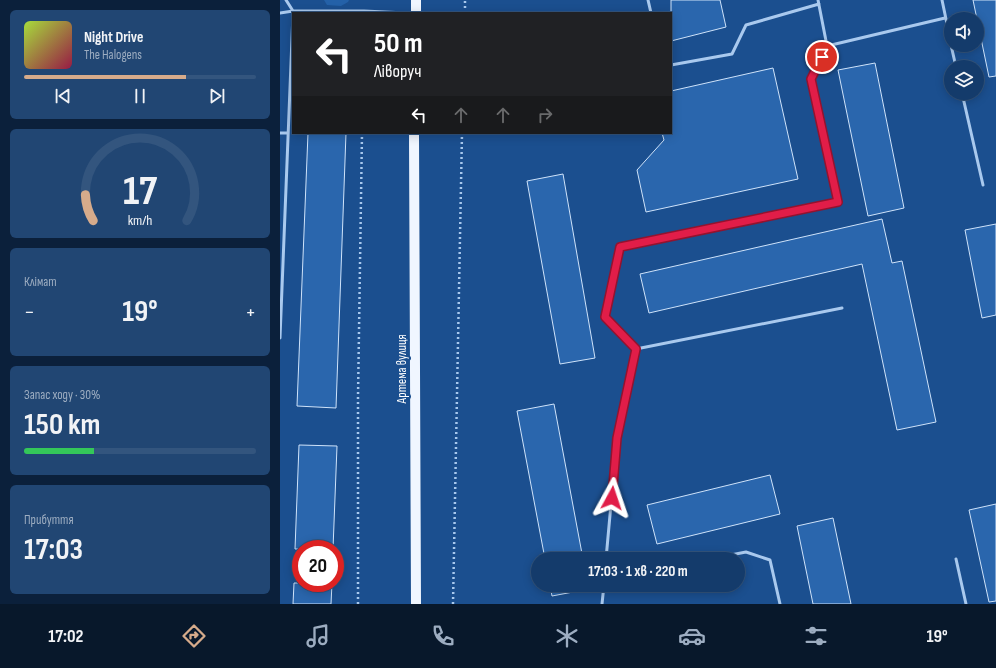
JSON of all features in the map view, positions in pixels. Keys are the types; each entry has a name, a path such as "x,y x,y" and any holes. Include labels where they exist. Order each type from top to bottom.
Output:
{"main road":[{"path":"416,0 416,12"},
{"name":"Артема вулиця","path":"414,134 416,604"}],"lane":[{"path":"286,0 293,12 385,12"},
{"path":"648,0 650,12"},
{"path":"636,349 605,317 620,247 838,202 811,79 827,46 818,0"},
{"path":"942,0 944,12"},
{"path":"672,65 732,54 746,25 819,4"},
{"path":"280,13 292,12"},
{"path":"827,46 944,18"},
{"path":"280,338 292,36"},
{"path":"964,100 983,185"},
{"path":"280,133 288,133"},
{"path":"636,349 842,308"},
{"path":"607,552 617,438 636,349"},
{"path":"745,552 770,560 780,604"},
{"path":"956,560 966,604"},
{"path":"602,604 603,592"}],"path":[{"path":"465,0 465,12"},
{"path":"358,604 358,396 362,134"},
{"path":"454,604 462,134"}],"shaded area":[{"path":"324,0 349,0 341,6 327,5"}],"building":[{"path":"671,0 720,0 726,27 672,41"},
{"path":"973,0 996,0 996,76 989,77 984,52 984,12 975,12"},
{"path":"875,63 904,208 868,216 838,70"},
{"path":"773,68 798,179 646,212 637,170 664,140 662,134 672,134 672,91"},
{"path":"308,134 346,134 336,408 297,406"},
{"path":"563,174 595,358 560,364 527,181"},
{"path":"882,219 892,263 902,261 936,422 897,430 862,264 649,313 640,274"},
{"path":"996,224 996,315 982,318 965,230"},
{"path":"554,404 582,552 544,552 517,411"},
{"path":"299,445 337,446 333,540 295,540"},
{"path":"770,475 780,514 657,544 647,505"},
{"path":"996,504 996,601 989,602 969,510"},
{"path":"833,518 851,604 813,604 797,526"},
{"path":"294,592 332,592 331,604 293,604"},
{"path":"551,592 573,592 552,596"}],"route":[{"path":"612,498 617,438 636,349 605,317 620,247 838,202 811,79 822,57"}]}
